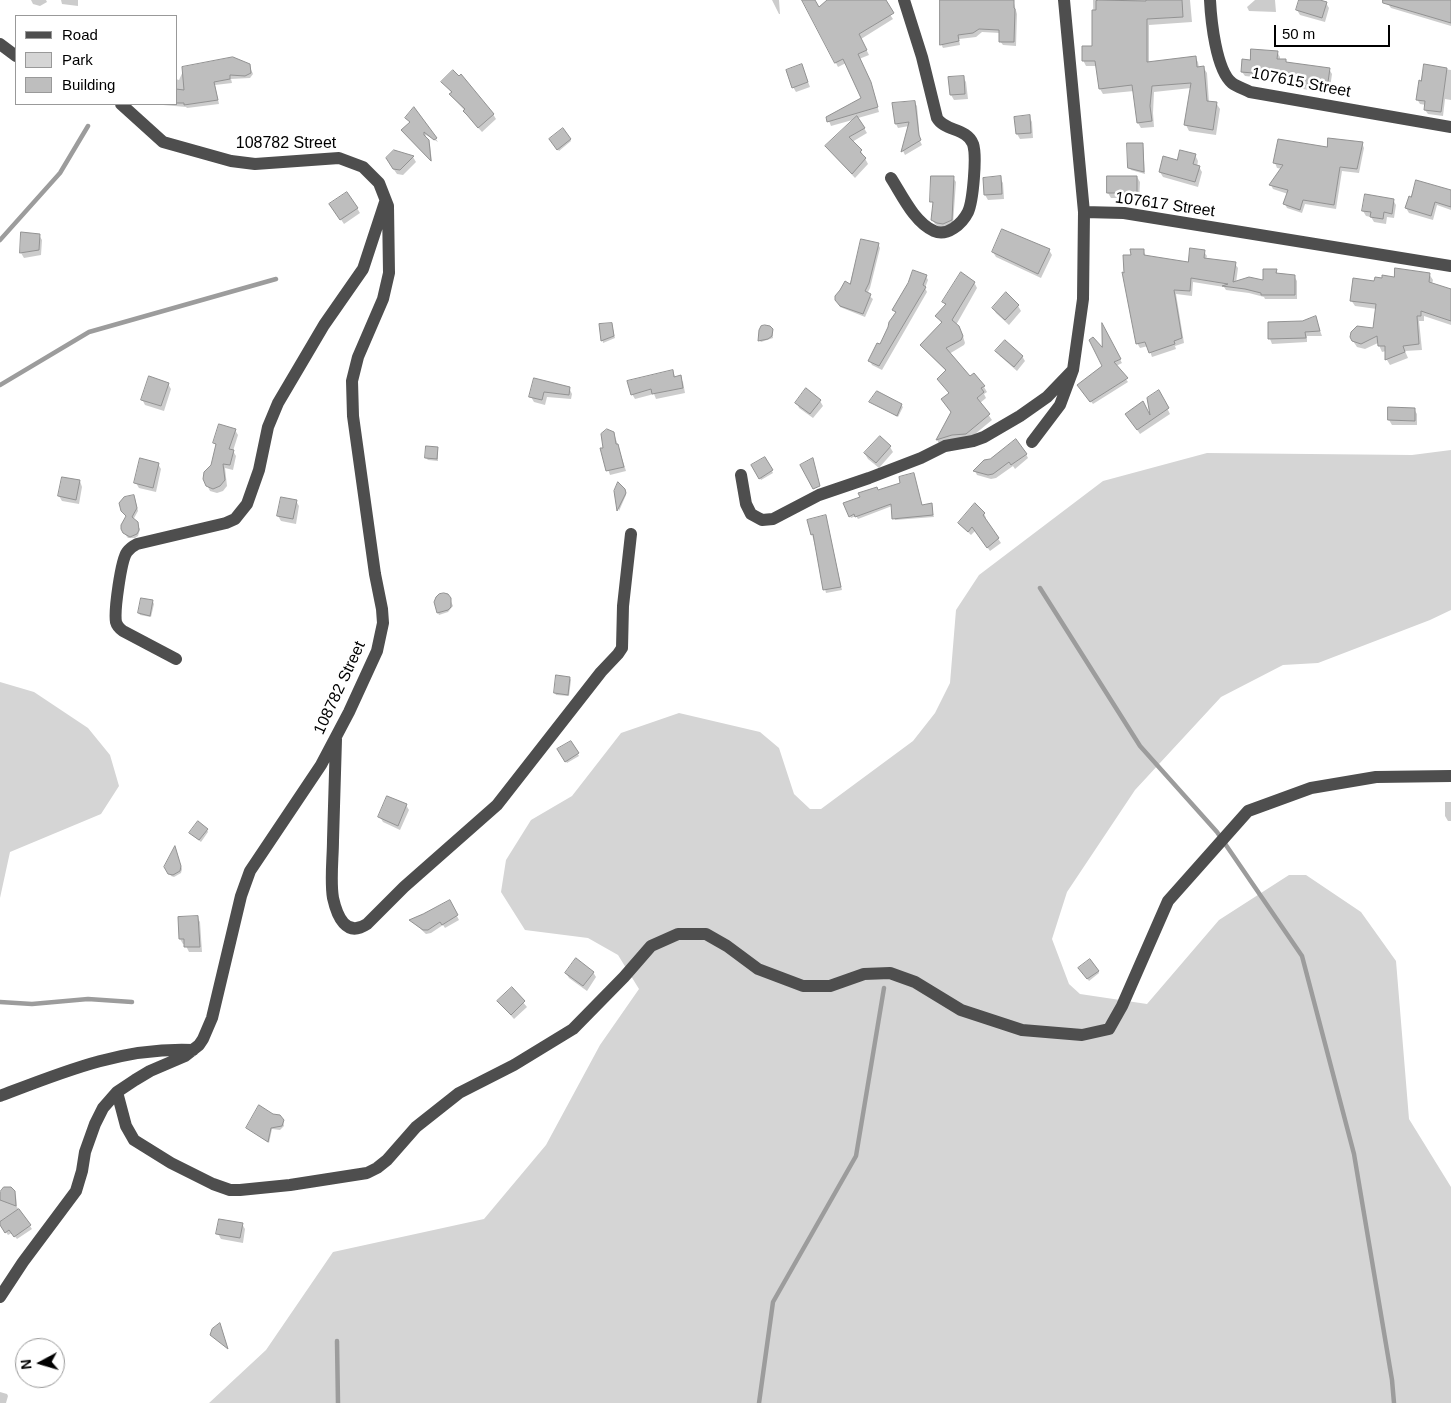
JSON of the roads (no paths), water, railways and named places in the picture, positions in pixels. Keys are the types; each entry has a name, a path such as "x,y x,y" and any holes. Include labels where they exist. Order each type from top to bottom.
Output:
{"street":[{"path":"891,178 916,217 933,231 949,231 963,220 969,211 975,166 973,145 959,131 941,124 937,118 922,57 904,0"},
{"path":"1032,442 1060,405 1073,370 1082,299 1084,212 1064,0"},
{"name":"107615 Street","path":"1210,0 1212,27 1223,70 1232,83 1250,92 1451,127"},
{"path":"0,44 15,55"},
{"name":"108782 Street","path":"0,1298 23,1262 76,1191 85,1152 103,1108 117,1092 150,1071 186,1056 203,1039 212,1018 241,896 250,871 321,764 377,651 383,623 353,416 352,381 358,357 383,299 389,274 388,206 379,183 363,167 339,158 255,164 231,161 163,142 122,105"},
{"path":"176,659 123,631 117,625 118,594 123,561 127,552 136,544 226,523 235,519 241,513 247,504 258,470 268,427 278,403 324,325 356,282 363,269 386,200"},
{"name":"107617 Street","path":"1084,212 1124,213 1451,266"},
{"path":"741,475 746,504 751,514 762,520 773,519 819,495 878,475 946,446 984,437 1020,416 1047,397 1073,370"},
{"path":"336,736 332,870 333,897 344,924 354,930 360,929 367,924 404,887 497,805 601,672 618,654 623,640 623,606 631,534"},
{"path":"117,1092 126,1126 134,1140 171,1163 213,1184 230,1190 290,1185 367,1173 387,1160 416,1127 458,1093 514,1065 573,1029 624,977 651,946 678,934 706,934 727,946 758,970 803,986 830,986 864,974 890,973 914,982 961,1010 1022,1030 1082,1035 1109,1029 1122,1006 1168,901 1248,811 1311,788 1376,777 1451,776"},
{"path":"0,1096 45,1078 103,1059 167,1049 193,1050"}],"waterway":[{"path":"0,240 60,173 88,126"},
{"path":"0,385 89,332 276,279"},
{"path":"1040,588 1140,746 1217,832 1302,956 1354,1154 1392,1380 1394,1403"},
{"path":"759,1403 773,1302 856,1156 884,988"},
{"path":"0,1002 32,1004 88,999 132,1002"},
{"path":"337,1341 338,1403"}]}
